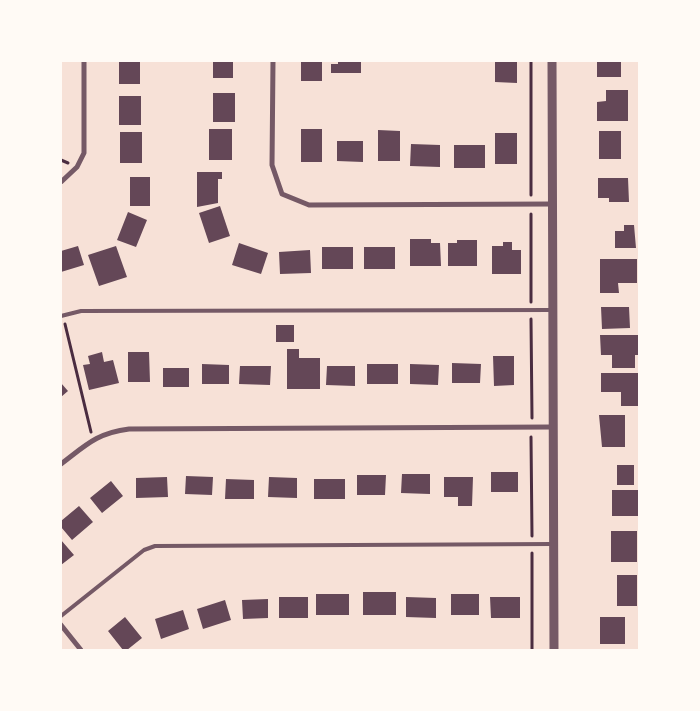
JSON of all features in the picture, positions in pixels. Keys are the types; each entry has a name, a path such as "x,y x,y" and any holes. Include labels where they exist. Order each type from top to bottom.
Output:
{"street":[{"path":"61,182 77,167 84,153 84,61"},
{"path":"273,61 272,166 282,194 309,205 553,204"},
{"path":"552,61 554,650"},
{"path":"61,464 93,440 108,432 129,429 552,427"},
{"path":"61,625 81,650"}],"lane":[{"path":"61,316 81,311 553,310"},
{"path":"61,616 144,550 155,546 553,544"}],"path":[{"path":"531,61 531,195"},
{"path":"531,213 531,305"},
{"path":"532,316 532,419"},
{"path":"61,323 65,324 93,440"},
{"path":"532,436 532,538"},
{"path":"532,550 532,650"}],"building":[{"path":"119,61 140,61 140,84 119,84"},
{"path":"213,61 233,61 233,78 213,78"},
{"path":"301,61 322,61 322,81 301,81"},
{"path":"338,61 361,61 361,73 331,73 331,64 338,64"},
{"path":"495,61 517,61 517,83 495,82"},
{"path":"597,61 621,61 621,77 597,77"},
{"path":"606,90 628,90 628,121 597,121 597,102 606,101"},
{"path":"213,93 235,93 235,122 213,122"},
{"path":"119,96 141,96 141,125 119,125"},
{"path":"209,129 232,129 232,160 209,160"},
{"path":"301,129 322,129 322,162 301,162"},
{"path":"378,130 400,131 400,161 378,161"},
{"path":"599,131 621,131 621,159 599,159"},
{"path":"120,132 142,132 142,163 120,163"},
{"path":"495,133 517,133 517,164 495,164"},
{"path":"337,141 363,141 363,162 337,161"},
{"path":"411,144 440,145 440,167 410,166"},
{"path":"454,145 485,145 485,168 454,168"},
{"path":"197,172 222,172 222,179 218,179 218,203 197,207"},
{"path":"130,177 150,177 150,206 130,206"},
{"path":"598,178 628,178 629,202 609,202 609,198 598,198"},
{"path":"220,206 230,236 209,243 199,213"},
{"path":"128,212 147,220 136,247 117,240"},
{"path":"624,225 634,225 636,248 615,248 615,231 624,231"},
{"path":"410,239 431,239 431,243 440,243 441,266 410,266"},
{"path":"457,240 477,240 477,266 448,266 448,243 457,243"},
{"path":"503,242 512,242 512,250 521,250 521,274 492,274 492,246 503,246"},
{"path":"239,243 268,253 261,274 232,265"},
{"path":"78,246 84,265 61,272 61,251"},
{"path":"116,246 127,277 99,286 88,255"},
{"path":"322,247 353,247 353,269 322,269"},
{"path":"364,247 395,247 395,269 364,269"},
{"path":"310,250 311,273 280,274 279,252"},
{"path":"600,259 637,259 637,283 618,283 619,293 600,293"},
{"path":"601,307 629,307 630,328 602,329"},
{"path":"276,325 294,325 294,342 276,342"},
{"path":"600,335 638,335 639,355 635,355 635,368 612,368 612,355 601,355"},
{"path":"287,349 299,349 299,358 320,358 320,389 287,389"},
{"path":"102,352 104,362 113,360 119,383 89,390 83,365 90,364 88,356"},
{"path":"128,352 149,352 150,382 128,382"},
{"path":"493,356 514,356 514,385 494,386"},
{"path":"452,363 481,364 480,383 452,383"},
{"path":"202,364 229,365 229,384 202,384"},
{"path":"367,364 398,364 398,384 367,384"},
{"path":"410,364 439,365 438,385 410,384"},
{"path":"240,366 271,366 270,385 239,384"},
{"path":"327,366 355,366 355,386 326,385"},
{"path":"163,368 189,368 189,387 163,387"},
{"path":"601,373 639,373 639,406 621,406 621,392 601,392"},
{"path":"61,383 68,391 61,397"},
{"path":"599,415 625,415 625,447 602,447"},
{"path":"617,465 634,465 634,485 617,485"},
{"path":"491,472 518,472 518,492 491,492"},
{"path":"402,474 430,474 430,494 401,493"},
{"path":"357,475 386,475 385,495 357,495"},
{"path":"186,476 213,477 212,495 185,494"},
{"path":"167,477 168,497 136,498 136,478"},
{"path":"269,477 297,478 297,498 268,497"},
{"path":"444,477 473,477 472,506 458,506 458,497 444,497"},
{"path":"226,479 254,480 254,499 225,499"},
{"path":"314,479 345,479 345,499 314,499"},
{"path":"111,481 123,496 102,513 90,498"},
{"path":"612,490 638,490 638,516 612,516"},
{"path":"79,506 93,522 72,540 61,527 61,521"},
{"path":"611,531 637,531 637,562 611,562"},
{"path":"61,540 74,555 61,565"},
{"path":"617,575 637,575 637,606 617,606"},
{"path":"363,592 396,592 396,615 363,615"},
{"path":"316,594 349,594 349,615 316,615"},
{"path":"451,594 479,594 479,615 451,615"},
{"path":"279,597 308,597 308,618 279,618"},
{"path":"406,597 436,598 436,618 406,617"},
{"path":"490,597 520,597 520,618 491,618"},
{"path":"268,599 268,618 243,619 242,600"},
{"path":"225,600 231,620 203,629 197,609"},
{"path":"183,610 189,629 161,639 155,619"},
{"path":"125,617 142,638 127,650 123,650 108,631"},
{"path":"600,617 625,617 625,644 600,644"}]}
